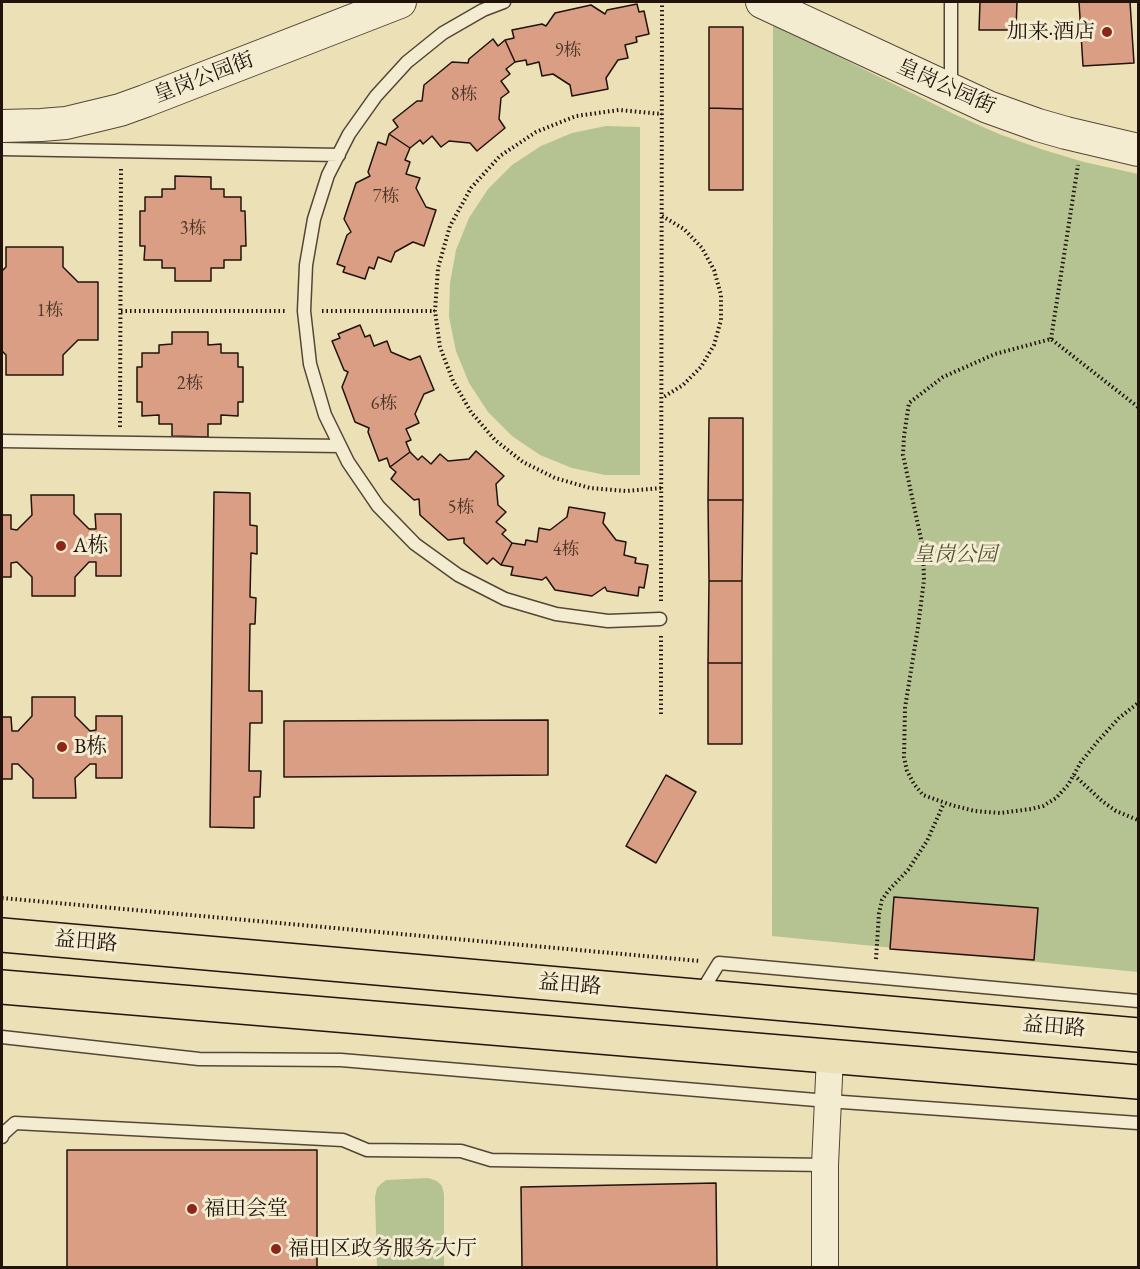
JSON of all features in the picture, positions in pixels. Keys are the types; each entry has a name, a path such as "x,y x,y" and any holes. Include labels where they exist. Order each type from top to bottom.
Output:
{"main road":[{"path":"2,928 16,934 36,938"},
{"name":"益田路","path":"2,935 1138,1035"},
{"path":"9,990 1138,1082"}],"street":[{"name":"皇岗公园街","path":"2,126 66,123 120,110 400,2"},
{"name":"皇岗公园街","path":"762,2 951,91 1014,117 1138,150"},
{"path":"825,1268 825,1165 830,1056"}],"lane":[{"path":"504,2 483,10 443,33 407,62 376,96 349,134 328,175 314,219 306,265 304,311 310,364 325,415 348,462 378,506 415,544 458,575 505,599 556,614 608,621 660,619"},
{"path":"951,2 951,91"},
{"path":"2,149 339,154"},
{"path":"2,441 340,446"},
{"path":"698,996 719,963 1138,1000"},
{"path":"2,1037 199,1059 341,1060 828,1101 1138,1123"},
{"path":"2,1137 15,1123 343,1140 367,1150 461,1151 491,1161 825,1165"}],"path":[{"path":"661,716 662,2"},
{"path":"661,488 626,491 590,488 555,478 523,462 495,440 471,412 453,381 440,347 435,311 438,268 450,226 471,188 500,156 536,132 576,116 619,110 662,114"},
{"path":"1051,339 1083,137"},
{"path":"120,442 121,151"},
{"path":"662,216 684,229 702,248 714,270 721,295 721,320 714,345 701,367 683,386 662,398"},
{"path":"121,311 435,311"},
{"path":"1051,339 1138,407"},
{"path":"1051,339 995,354 943,377 909,403 903,455 923,548 924,580 905,708 904,757 914,784 923,795 975,811 1000,813 1031,809 1043,806 1056,798 1105,733 1138,703"},
{"path":"1074,775 1101,801 1116,811 1138,820"},
{"path":"876,959 882,900 908,870 927,840 944,803"},
{"path":"2,898 719,963"}],"green space":[{"name":"皇岗公园","path":"773,24 999,134 1084,162 1138,174 1138,972 772,936"},
{"path":"606,126 640,127 640,475 605,475 572,468 540,455 512,436 488,412 469,383 456,351 449,317 450,283 456,250 469,218 488,189 512,165 541,146 572,133"},
{"path":"428,1178 437,1181 442,1186 444,1194 444,1267 377,1267 375,1197 377,1188 386,1180"}],"building":[{"path":"980,2 1017,2 1016,30 979,30"},
{"name":"加来·酒店","path":"1079,2 1130,2 1134,63 1083,66"},
{"path":"637,4 639,12 644,11 649,34 636,37 637,42 625,45 628,58 618,60 606,78 608,89 572,96 570,85 553,74 542,76 539,62 527,65 526,60 515,62 505,40 514,38 512,30 542,24 546,26 555,13 591,5 605,14 607,10"},
{"path":"709,27 743,27 743,109 709,108"},
{"path":"493,39 498,46 505,40 515,62 506,69 510,74 501,81 509,92 501,98 499,119 505,128 477,151 470,143 449,141 441,147 432,136 423,144 420,140 410,148 389,134 398,127 393,120 417,101 422,101 424,85 452,62 468,63 469,59"},
{"path":"709,108 743,109 743,190 709,190"},
{"path":"389,134 410,148 405,160 410,162 406,174 420,178 416,188 426,207 436,210 424,246 413,242 395,252 391,262 378,257 374,269 369,267 365,279 343,272 345,267 337,264 347,235 351,232 344,219 356,183 370,176 368,172 378,142 386,145"},
{"path":"175,176 211,177 211,189 224,189 224,197 241,197 241,211 245,211 246,246 241,246 241,260 224,260 224,268 211,268 211,281 175,281 175,268 162,268 162,260 144,260 145,246 140,246 140,211 145,211 145,197 162,197 162,189 175,189"},
{"path":"6,247 63,247 63,267 78,282 98,282 98,340 78,340 63,355 63,375 6,375 6,355 2,351 2,271 6,267"},
{"path":"360,325 365,337 370,335 374,346 387,341 391,352 410,360 420,356 434,390 424,394 415,414 419,423 406,429 411,440 406,442 410,452 390,467 387,458 379,461 368,432 369,428 355,422 342,387 348,372 344,370 332,341 340,338 338,334"},
{"path":"172,332 208,332 208,345 221,344 221,353 238,353 238,367 243,367 243,402 238,402 238,416 221,415 221,424 208,424 208,437 172,436 172,424 159,424 159,415 142,416 142,402 137,402 137,367 142,367 142,353 159,353 159,345 172,344"},
{"path":"709,418 743,418 743,500 708,500"},
{"path":"476,451 504,476 496,484 498,505 506,512 496,522 506,530 502,534 512,543 501,565 493,558 487,564 464,543 464,538 448,540 420,515 419,499 414,500 391,479 396,472 390,467 410,452 418,460 422,456 431,464 440,454 448,461 469,459"},
{"path":"214,492 250,493 250,525 257,526 257,554 251,553 250,597 256,598 255,624 250,624 249,691 262,691 262,723 250,723 249,771 261,771 260,797 254,797 254,828 210,827"},
{"name":"A栋","path":"31,495 74,495 74,514 89,529 96,529 95,514 121,514 121,576 96,576 96,562 89,562 75,577 75,596 32,596 32,577 17,562 11,563 11,577 2,577 2,515 11,515 11,529 17,530 32,515"},
{"path":"708,500 743,500 742,581 709,581"},
{"path":"569,507 605,513 603,523 616,540 626,542 624,555 636,558 635,563 648,565 644,588 639,587 638,596 607,591 605,587 592,596 555,590 546,577 542,580 511,575 513,567 501,565 512,543 525,545 526,540 537,542 539,528 550,530 567,517"},
{"path":"709,581 742,581 742,663 708,663"},
{"path":"708,663 742,663 742,744 708,744"},
{"name":"B栋","path":"32,697 75,697 75,716 90,731 96,730 96,716 122,716 122,778 96,778 96,764 90,764 75,778 76,798 33,798 33,779 18,764 12,764 12,779 2,779 2,717 11,717 12,731 18,731 32,716"},
{"path":"548,720 548,775 284,777 284,721"},
{"path":"666,775 696,792 656,863 626,846"},
{"path":"894,897 1038,908 1034,960 890,949"},
{"name":"福田会堂","path":"67,1150 317,1150 317,1268 67,1268"},
{"path":"716,1183 717,1268 522,1268 521,1187"}],"place":[{"name":"加来·酒店","path":"1107,32"},
{"name":"A栋","path":"61,546"},
{"name":"B栋","path":"62,747"},
{"name":"福田会堂","path":"192,1209"},
{"name":"福田区政务服务大厅","path":"276,1249"}]}
